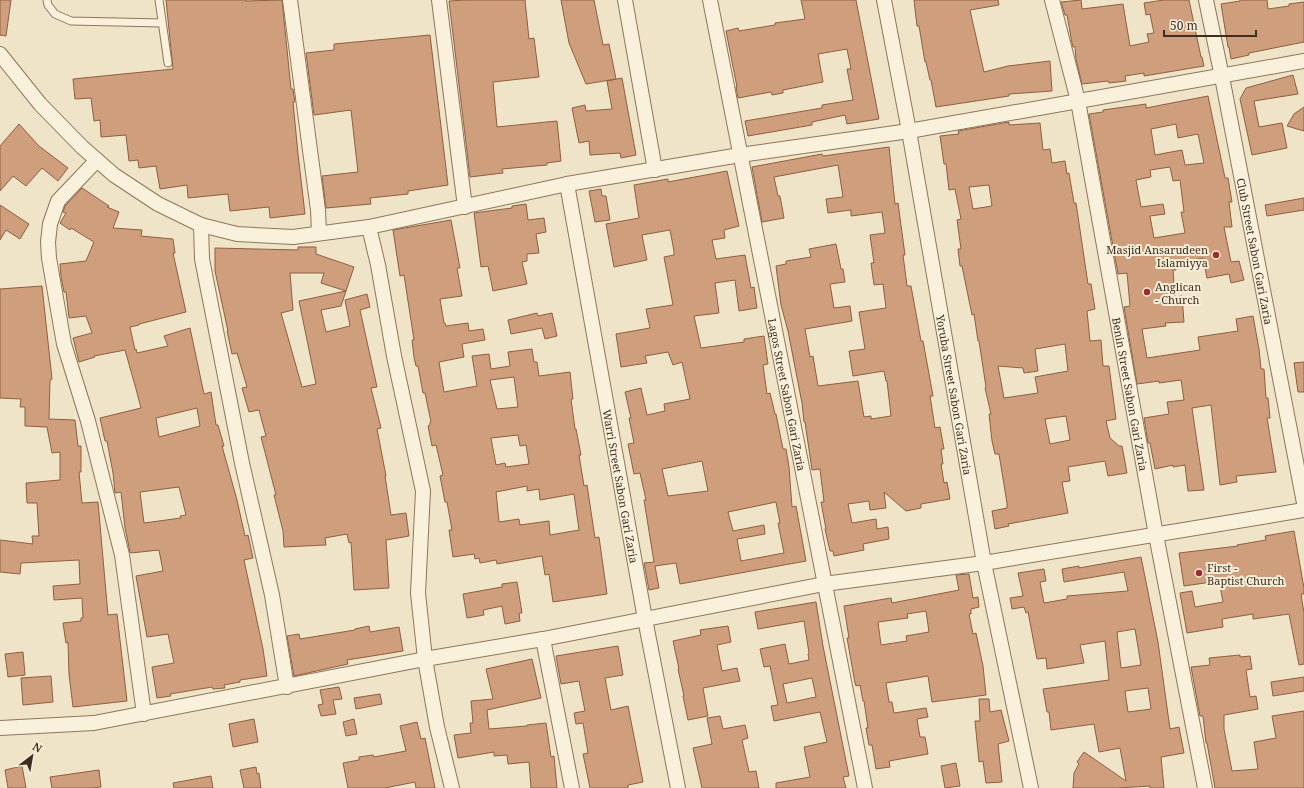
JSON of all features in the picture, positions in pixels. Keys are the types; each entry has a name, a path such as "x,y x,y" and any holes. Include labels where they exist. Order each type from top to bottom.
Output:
{"street":[{"path":"290,0 318,210 319,234"},
{"path":"439,0 465,207"},
{"path":"625,0 655,170"},
{"name":"Lagos Street Sabon Gari Zaria","path":"710,0 865,788"},
{"name":"Yoruba Street Sabon Gari Zaria","path":"884,0 909,132 984,564 1031,788"},
{"name":"Benin Street Sabon Gari Zaria","path":"1052,0 1078,101 1156,535 1206,788"},
{"name":"Club Street Sabon Gari Zaria","path":"1206,0 1304,503"},
{"path":"0,54 40,104 82,147 114,175 158,204 201,225 237,234 293,237 369,227 567,184 740,156 909,132 1078,101 1222,77 1304,61"},
{"path":"97,160 58,201 50,224 48,242 49,258 64,344 88,421 122,555 144,714"},
{"name":"Warri Street Sabon Gari Zaria","path":"567,184 645,619 678,788"},
{"path":"201,225 202,259 242,463 272,595 287,686"},
{"path":"369,227 378,265 394,356 423,491 418,593 425,659 437,727 452,788"},
{"path":"0,728 94,723 425,659 543,639 824,584 984,564 1304,510"},
{"path":"543,639 572,788"}],"lane":[{"path":"47,0 48,6 55,14 71,21 162,23"},
{"path":"160,0 168,63"}],"building":[{"path":"0,0 11,0 6,36 0,35"},
{"path":"166,0 282,0 291,89 293,89 295,102 293,102 305,214 270,218 269,207 230,211 228,194 188,198 187,185 160,189 156,166 139,168 138,160 129,161 126,135 101,137 100,120 94,121 91,98 75,99 73,79 173,69"},
{"path":"525,0 529,39 534,38 539,77 493,82 497,127 557,121 561,161 547,163 547,165 502,169 503,173 470,177 449,1"},
{"path":"561,0 594,0 603,45 609,44 616,79 586,84 569,43"},
{"path":"801,0 856,0 879,119 847,124 845,115 812,122 812,125 748,136 745,121 822,108 822,105 853,100 847,69 851,69 847,49 818,54 823,82 783,90 783,93 772,95 771,92 738,98 726,31 738,28 739,31 775,25 775,23 805,19"},
{"path":"914,0 998,0 999,5 970,10 984,72 1008,66 1050,61 1052,91 1009,94 1009,96 936,107 931,80 925,62 919,26 917,26"},
{"path":"1081,0 1082,9 1123,4 1130,46 1149,42 1147,34 1154,33 1150,14 1146,15 1144,3 1164,0 1189,0 1204,66 1144,76 1144,73 1125,76 1126,81 1109,83 1108,81 1082,84 1067,15 1065,15 1061,2"},
{"path":"1240,0 1267,0 1268,9 1304,2 1304,42 1249,53 1249,55 1231,59 1221,4"},
{"path":"430,35 448,185 408,191 408,194 370,198 371,204 326,208 322,176 358,172 351,110 314,115 306,53 334,50 334,44"},
{"path":"1293,75 1298,94 1254,101 1259,127 1282,123 1287,148 1252,155 1240,99 1246,88"},
{"path":"622,78 636,155 621,158 620,153 590,155 589,141 579,143 572,108 585,105 586,111 612,109 607,81"},
{"path":"1208,96 1225,178 1228,178 1232,202 1229,202 1232,227 1224,227 1231,262 1239,261 1244,280 1231,283 1229,274 1207,278 1203,258 1175,264 1176,270 1173,270 1175,297 1182,296 1184,322 1165,323 1166,326 1142,329 1147,358 1200,350 1198,337 1238,331 1236,319 1253,316 1261,369 1264,369 1266,398 1268,398 1270,418 1267,418 1276,472 1236,476 1237,482 1220,485 1211,405 1192,408 1204,490 1188,491 1185,465 1173,467 1173,465 1155,469 1150,443 1148,443 1144,418 1169,414 1167,402 1184,400 1181,380 1137,384 1124,307 1130,306 1127,273 1118,274 1089,114 1103,112 1103,110 1146,104 1146,108","holes":["1176,124 1178,138 1198,134 1204,163 1185,165 1182,150 1155,155 1151,129","1170,167 1173,181 1180,180 1184,212 1181,212 1185,233 1154,238 1150,216 1165,214 1163,204 1141,207 1136,180 1151,177 1150,170"]},
{"path":"1304,107 1304,131 1287,126 1294,114"},
{"path":"1009,122 1009,125 1040,123 1043,150 1050,149 1052,163 1065,161 1067,174 1069,173 1074,203 1076,203 1088,284 1091,284 1095,309 1087,311 1090,341 1101,340 1103,366 1109,366 1116,419 1106,421 1110,438 1119,446 1122,446 1127,473 1108,476 1105,461 1068,467 1070,481 1062,482 1068,513 1008,524 1009,526 995,529 992,511 1007,508 1007,503 999,454 995,454 992,441 989,414 991,414 985,388 974,314 972,315 962,266 960,266 958,249 961,249 957,220 961,219 955,189 949,190 946,164 944,164 940,136 959,134 958,131","holes":["989,185 992,206 973,209 969,187","1065,344 1068,371 1035,377 1038,393 1004,398 998,366 1023,368 1024,373 1038,371 1035,349","1066,416 1070,440 1050,444 1045,419"]},
{"path":"19,124 39,146 68,168 58,181 42,168 26,186 13,176 0,191 0,146"},
{"path":"889,147 895,204 898,203 905,255 903,255 907,286 911,286 921,341 923,341 933,396 930,396 935,428 940,427 944,449 941,449 943,464 941,464 944,483 947,482 950,499 921,504 921,508 906,511 884,492 886,508 870,510 869,501 848,504 852,523 876,519 877,529 888,527 889,539 863,544 864,550 834,556 833,551 830,551 825,529 821,502 824,502 820,469 812,470 802,403 788,331 781,305 776,266 786,264 786,261 811,257 809,249 836,244 845,282 830,284 834,308 850,306 852,321 805,329 810,357 813,356 818,386 858,381 864,417 871,416 871,419 891,416 887,381 884,371 853,376 849,351 865,349 859,312 886,308 883,284 874,285 871,263 874,263 870,235 885,233 882,212 851,216 851,210 828,213 826,199 843,197 838,165 774,177 778,196 780,196 784,218 762,222 752,167 822,154 823,156"},
{"path":"727,171 739,226 724,230 725,238 712,240 716,259 745,255 751,288 754,287 757,308 739,311 735,280 715,283 719,313 694,316 701,348 744,342 744,339 764,336 768,364 763,365 767,394 770,393 783,449 786,449 792,507 796,506 806,561 680,584 676,563 655,566 659,588 649,590 644,563 654,562 644,500 646,500 640,473 634,474 628,444 634,443 629,418 631,418 625,392 641,388 647,415 665,411 664,404 690,399 682,362 673,365 668,352 645,356 647,363 621,367 616,334 650,328 646,309 673,305 664,257 674,255 674,251 670,230 642,235 647,260 614,267 606,224 639,218 634,185 668,179 668,182","holes":["702,461 708,491 668,496 662,469","776,502 780,523 778,523 784,553 741,561 737,539 765,534 764,525 733,531 728,512"]},
{"path":"82,188 109,206 107,207 119,212 113,228 142,230 141,236 173,239 175,253 173,253 186,312 130,327 137,353 168,346 164,336 190,328 204,394 211,392 216,425 218,425 224,446 222,446 245,536 248,535 253,558 244,560 263,649 267,676 240,680 240,682 224,685 225,688 213,689 212,687 170,694 171,696 157,698 152,667 174,663 168,634 147,637 136,576 163,571 159,550 130,552 125,528 121,492 115,493 107,441 105,441 100,418 141,408 125,350 94,356 95,357 79,362 73,338 92,333 86,316 69,318 66,292 64,292 60,264 86,261 94,242 71,228 70,230 60,223 66,213 63,212 65,206","holes":["197,408 200,426 159,437 156,418","179,487 186,515 180,516 181,518 144,523 140,492"]},
{"path":"601,189 602,196 606,196 610,220 595,222 589,191"},
{"path":"1304,198 1304,210 1267,216 1265,205"},
{"path":"526,204 528,220 544,218 546,232 536,234 539,253 527,254 527,261 522,262 527,284 493,291 488,266 481,267 474,213 512,208 512,206"},
{"path":"0,205 29,224 20,239 6,230 0,240"},
{"path":"451,220 460,268 457,268 462,296 440,299 444,323 446,326 468,323 469,331 483,329 485,340 462,344 464,357 439,362 444,392 477,386 472,356 489,354 491,369 510,366 508,352 532,349 534,362 537,362 539,376 570,372 573,399 571,399 575,429 581,455 579,455 584,486 587,485 595,538 599,537 607,594 553,602 549,574 545,575 542,556 497,564 496,560 480,563 479,558 475,559 474,554 453,557 449,530 452,530 440,476 443,475 436,445 432,446 428,426 431,422 425,393 423,393 418,366 416,366 414,357 412,340 414,340 404,275 400,276 393,230","holes":["514,377 518,407 497,409 490,380","518,435 520,446 526,445 529,464 506,467 505,463 496,465 491,438","527,486 527,491 539,489 540,500 574,494 579,530 550,535 549,521 520,525 519,519 499,522 496,492"]},
{"path":"298,247 316,247 316,254 354,267 346,291 341,306 321,310 326,332 350,326 345,300 367,294 370,307 360,310 377,387 371,388 381,428 377,429 386,476 391,515 406,513 409,536 386,540 389,588 354,590 351,542 349,543 347,534 325,538 326,545 284,547 283,531 274,495 276,495 261,437 266,436 259,410 249,412 242,388 247,387 237,353 232,354 215,271 215,248 298,250","holes":["290,273 324,273 321,283 346,291 299,301 316,384 302,387 281,313 293,310"]},
{"path":"42,286 52,379 50,380 49,419 75,420 78,446 81,446 81,472 79,472 82,503 98,502 108,615 117,614 127,701 73,707 69,674 68,642 66,643 63,623 81,621 81,618 83,618 82,598 54,600 53,586 80,584 79,560 21,563 20,574 0,572 0,540 33,544 32,536 39,536 37,503 27,503 26,483 60,480 60,452 52,453 47,427 25,426 25,407 20,407 21,399 0,398 0,289"},
{"path":"537,313 538,316 552,313 557,336 545,339 542,328 511,334 508,320"},
{"path":"1304,362 1304,392 1298,392 1294,363"},
{"path":"1294,531 1304,588 1304,594 1301,594 1304,613 1304,664 1299,665 1289,614 1253,619 1253,614 1222,619 1223,627 1187,633 1180,593 1192,591 1195,607 1223,602 1219,581 1184,586 1179,553 1238,546 1237,545 1266,540 1265,536"},
{"path":"1141,557 1158,642 1170,729 1179,727 1184,753 1161,757 1164,788 1150,788 1150,786 1073,788 1074,773 1079,764 1077,762 1084,752 1126,781 1120,748 1099,752 1094,724 1051,730 1049,712 1047,712 1043,689 1109,680 1105,641 1080,645 1084,663 1047,669 1046,658 1037,659 1028,612 1026,613 1024,607 1012,609 1010,598 1023,596 1018,573 1044,569 1046,581 1040,582 1044,603 1067,599 1067,596 1128,591 1124,572 1064,582 1062,569 1079,566 1079,568","holes":["1135,629 1141,665 1121,668 1117,632","1148,688 1151,709 1128,712 1125,691"]},
{"path":"969,574 973,598 978,597 979,607 971,609 971,614 969,614 973,634 976,633 983,666 986,695 932,702 928,676 886,683 889,702 892,702 894,713 926,708 928,717 917,719 920,737 925,737 928,754 889,761 890,767 876,769 872,745 869,745 866,728 868,728 864,701 860,685 856,686 855,683 847,638 849,638 844,606 891,598 892,603 959,590 956,575","holes":["926,611 929,632 906,636 907,641 881,645 878,622 908,618 907,614"]},
{"path":"517,582 522,613 519,613 520,621 505,624 502,606 483,610 484,615 467,618 463,594 502,587 502,584"},
{"path":"816,602 823,646 849,776 843,777 846,788 776,788 776,783 810,777 804,747 827,742 820,712 774,721 771,706 778,705 770,666 764,667 760,649 785,644 789,664 809,660 804,621 758,629 755,612","holes":["812,678 816,697 787,703 783,684"]},
{"path":"369,626 370,632 399,627 403,651 347,660 348,664 294,676 287,636 299,634 300,639 355,630"},
{"path":"728,626 731,642 717,645 722,671 737,668 740,681 703,688 708,716 688,720 673,641 701,635 700,630"},
{"path":"618,646 623,675 605,678 611,710 628,706 643,782 628,785 628,788 590,788 583,754 588,753 583,723 576,724 574,713 585,711 579,681 561,684 556,656"},
{"path":"23,652 25,675 8,677 5,654"},
{"path":"1240,655 1240,657 1250,656 1252,669 1246,670 1250,697 1256,696 1258,709 1224,715 1224,729 1232,771 1258,769 1254,742 1276,738 1272,716 1304,711 1304,788 1215,788 1206,743 1203,716 1200,716 1191,667 1210,665 1209,658"},
{"path":"532,659 541,698 487,710 489,729 546,723 551,757 554,756 557,788 531,788 529,762 508,764 507,755 494,756 494,752 458,758 454,735 471,733 470,723 473,723 471,701 493,699 486,669"},
{"path":"51,676 53,702 23,705 21,678"},
{"path":"1304,677 1304,691 1273,696 1271,682"},
{"path":"339,687 342,699 333,700 336,714 321,716 318,705 323,704 320,690"},
{"path":"380,694 382,704 356,709 354,698"},
{"path":"979,699 989,699 990,712 1001,710 1009,741 998,744 1002,782 986,783 983,761 979,762 975,721 980,721"},
{"path":"720,716 723,729 745,725 748,738 742,740 749,772 756,771 759,788 702,788 693,748 712,744 707,718"},
{"path":"254,719 258,742 233,747 229,724"},
{"path":"354,719 357,734 346,736 343,722"},
{"path":"417,722 421,739 425,738 435,788 416,788 415,782 385,788 348,788 343,763 359,760 359,757 373,755 374,757 406,751 400,726"},
{"path":"956,763 960,786 945,788 941,766"},
{"path":"22,766 26,788 8,788 5,770"},
{"path":"256,767 257,774 259,773 261,788 244,788 240,770"},
{"path":"99,770 101,787 52,788 50,777"},
{"path":"211,776 213,788 174,788 173,783"}],"place":[{"name":"Masjid Ansarudeen Islamiyya","path":"1216,255"},
{"name":"Anglican - Church","path":"1147,292"},
{"name":"First - Baptist Church","path":"1199,573"}]}
